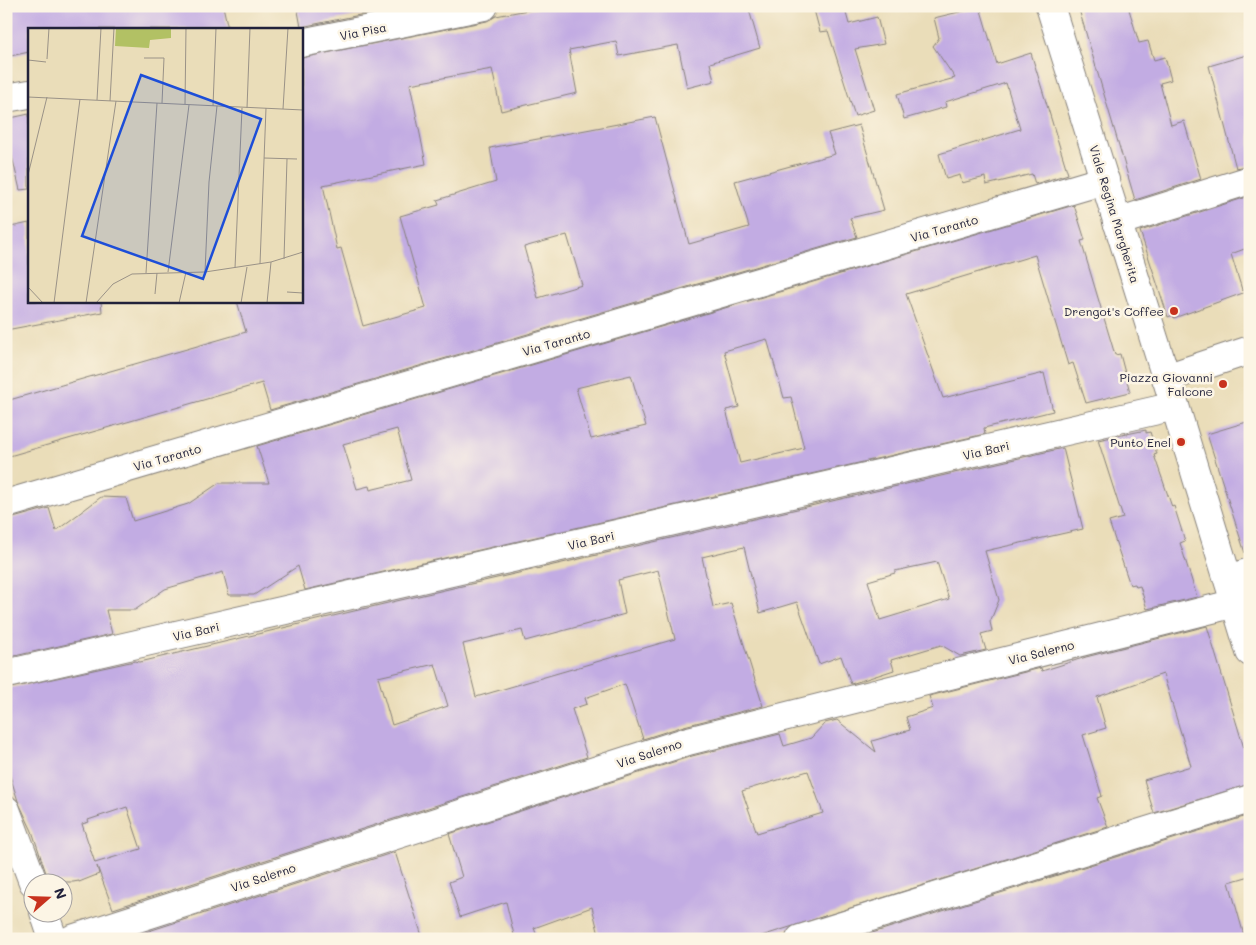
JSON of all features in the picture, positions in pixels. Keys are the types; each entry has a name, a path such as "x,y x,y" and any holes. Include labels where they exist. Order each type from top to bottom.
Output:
{"street":[{"name":"Via Pisa","path":"302,43 484,6"},
{"name":"Viale Regina Margherita","path":"1050,6 1175,406 1238,585 1250,652"},
{"path":"6,98 28,94"},
{"name":"Via Taranto","path":"6,504 1105,180"},
{"path":"1117,222 1250,180"},
{"path":"1166,378 1250,350"},
{"name":"Via Bari","path":"6,674 1175,406"},
{"name":"Via Salerno","path":"72,939 688,741 1238,585"},
{"path":"800,939 1250,799"},
{"path":"6,810 29,872"},
{"path":"47,922 53,939"}],"building":[{"path":"6,6 223,6 228,28 28,28 28,52 6,57"},
{"path":"297,6 404,6 301,27"},
{"path":"549,6 748,6 760,48 710,63 714,81 687,88 678,45 619,56 616,41 569,50 577,93 501,111 492,69 410,84 426,164 323,185 337,249 341,248 363,326 426,308 400,216 439,205 437,200 496,182 490,148 655,117 689,244 749,227 735,181 835,154 828,133 859,125 884,210 850,218 857,237 270,410 262,383 6,457 6,401 246,332 237,302 302,302 302,58 487,21 496,16","holes":["567,235 582,285 538,298 524,247"]},
{"path":"813,6 844,6 849,24 877,17 884,44 855,49 874,110 855,116 828,31 820,32"},
{"path":"1078,6 1128,6 1139,43 1148,41 1154,60 1165,57 1171,80 1160,83 1171,125 1184,121 1201,179 1135,200"},
{"path":"980,7 997,64 1031,53 1068,174 1035,184 1032,174 986,185 985,177 962,183 960,175 946,179 939,154 1020,129 1006,83 945,102 946,107 904,119 897,94 955,78 933,46 939,38 934,18"},
{"path":"1250,54 1250,165 1236,168 1209,66"},
{"path":"28,114 28,189 20,190 10,148 6,149 6,119"},
{"path":"1250,196 1250,247 1231,254 1243,293 1174,318 1173,315 1168,317 1140,231"},
{"path":"1074,205 1085,240 1081,241 1115,355 1120,354 1130,392 1086,403 1073,363 1068,365 1035,255 906,294 943,398 1044,373 1053,411 984,428 985,434 305,590 298,566 254,595 229,595 223,572 165,589 135,610 106,610 112,634 6,658 6,520 49,508 56,531 101,497 126,498 133,521 188,504 219,483 269,483 257,446","holes":["767,339 784,398 791,397 804,448 740,463 726,410 739,407 724,351","631,375 646,426 591,439 576,388","397,429 411,480 370,490 369,486 357,489 343,444"]},
{"path":"28,223 28,302 101,302 102,312 6,330 6,228"},
{"path":"1250,421 1250,552 1245,553 1207,434"},
{"path":"1146,430 1146,433 1150,432 1157,454 1154,455 1172,507 1174,506 1185,541 1180,543 1197,597 1147,609 1140,586 1130,585 1109,522 1123,518 1098,440"},
{"path":"1063,448 1083,529 985,551 999,600 990,622 992,631 981,634 986,650 960,656 941,645 891,660 894,670 851,684 841,656 819,664 797,602 760,613 744,547 702,557 713,607 731,603 763,706 684,726 643,739 625,684 585,698 587,704 572,709 587,757 113,909 97,866 99,874 79,882 72,882 72,872 46,872 32,831 18,801 6,763 6,689 135,661 140,662","holes":["937,562 949,599 880,620 868,581 895,573 895,571","658,570 675,639 476,697 463,644 522,630 525,641 625,614 618,580","435,664 448,706 392,725 378,677","127,807 141,849 95,863 82,824 89,822 88,820"]},
{"path":"1207,626 1250,768 1250,784 1154,813 1144,780 1191,766 1163,674 1097,697 1106,728 1083,735 1102,796 1097,798 1108,827 752,939 600,939 592,907 534,928 538,939 515,939 506,902 460,917 449,882 462,877 449,834 692,756 780,734 784,746 811,738 825,723 837,720 876,752 872,741 910,730 906,717 933,708 929,696 1041,668 1042,671 1086,657","holes":["808,771 823,813 757,833 742,791"]},
{"path":"1250,815 1250,876 1229,882 1245,939 853,939"},
{"path":"395,852 423,939 124,939"}],"place":[{"name":"Drengot's Coffee","path":"1174,311"},
{"name":"Piazza Giovanni Falcone","path":"1223,384"},
{"name":"Punto Enel","path":"1181,442"}]}
